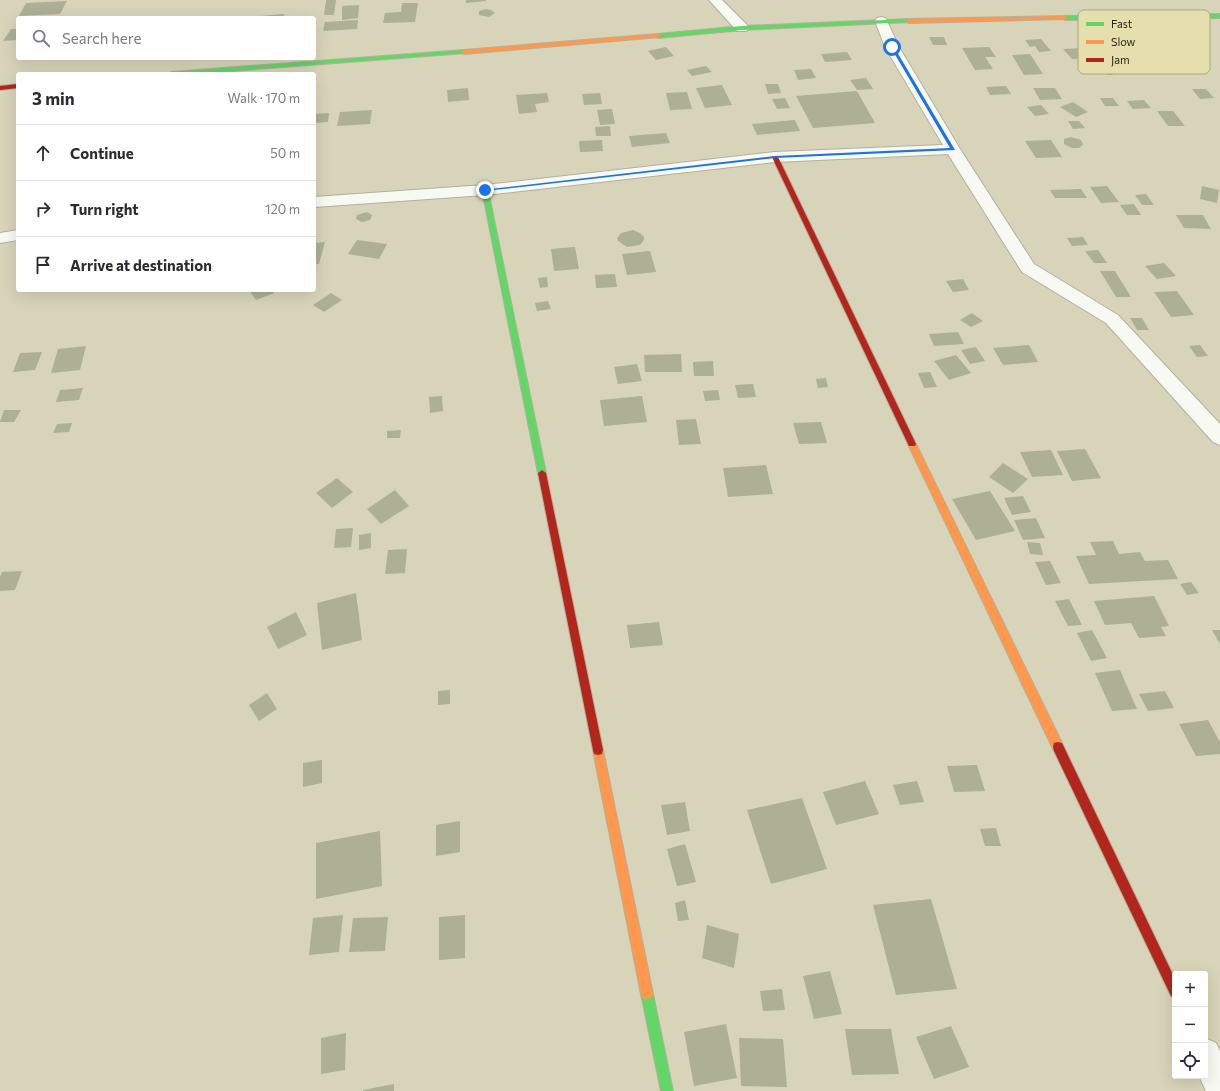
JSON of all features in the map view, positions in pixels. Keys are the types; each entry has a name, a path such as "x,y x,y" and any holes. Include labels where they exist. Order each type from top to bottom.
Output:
{"street":[{"path":"715,0 742,28"},
{"path":"1210,16 1220,16"},
{"path":"197,72 509,49 742,28 880,21 1078,18"},
{"path":"880,21 892,47 953,149 1028,268 1112,319 1220,437"},
{"path":"0,88 16,86"},
{"path":"316,202 485,190 775,157 953,149"},
{"path":"775,157 1172,986"},
{"path":"485,190 667,1091"},
{"path":"0,238 16,236"},
{"path":"1208,1060 1220,1086"}],"building":[{"path":"326,0 336,0 334,15 324,15"},
{"path":"466,0 486,0 486,1 466,3"},
{"path":"67,1 60,14 19,16 26,3"},
{"path":"402,3 418,3 415,22 383,23 385,13 401,12"},
{"path":"359,5 358,18 342,20 342,6"},
{"path":"486,9 495,13 489,17 479,15 479,11"},
{"path":"284,14 284,16 261,16"},
{"path":"358,20 357,29 323,31 325,22"},
{"path":"11,29 16,29 16,40 3,41"},
{"path":"929,37 944,37 947,45 933,45"},
{"path":"1041,39 1051,51 1039,52 1035,46 1030,47 1025,40"},
{"path":"666,47 674,56 656,60 648,51"},
{"path":"989,47 996,57 985,57 993,69 975,70 962,48"},
{"path":"1078,48 1078,59 1072,59 1063,49"},
{"path":"847,52 852,60 825,62 821,54"},
{"path":"1030,54 1043,74 1024,75 1012,55"},
{"path":"706,66 712,72 692,76 687,70"},
{"path":"811,69 816,78 798,80 794,70"},
{"path":"866,78 873,89 857,90 850,80"},
{"path":"765,84 778,84 781,93 768,94"},
{"path":"722,85 732,105 705,108 696,88"},
{"path":"1006,86 1011,94 990,95 986,87"},
{"path":"468,88 469,100 448,102 447,90"},
{"path":"1033,88 1055,88 1062,99 1040,100"},
{"path":"1192,89 1206,89 1214,98 1200,99"},
{"path":"857,91 875,123 813,128 796,96"},
{"path":"687,92 692,109 670,110 666,93"},
{"path":"547,93 549,102 535,104 537,112 519,114 516,95"},
{"path":"600,93 602,104 584,105 582,94"},
{"path":"785,98 790,108 777,109 772,99"},
{"path":"1100,98 1113,98 1119,106 1105,106"},
{"path":"1144,100 1151,108 1133,109 1127,101"},
{"path":"1073,102 1088,112 1076,117 1060,107"},
{"path":"1041,105 1049,114 1035,116 1027,107"},
{"path":"612,109 615,124 600,125 597,110"},
{"path":"372,110 370,124 337,126 340,112"},
{"path":"1157,111 1173,111 1185,126 1168,126"},
{"path":"329,113 328,122 316,123 316,114"},
{"path":"795,120 800,131 757,135 752,124"},
{"path":"1068,121 1079,121 1085,128 1073,129"},
{"path":"610,126 611,136 596,136 595,127"},
{"path":"666,133 670,143 632,147 629,136"},
{"path":"1071,137 1081,140 1083,145 1079,148 1072,148 1064,144 1064,139"},
{"path":"602,140 603,151 580,152 579,141"},
{"path":"1051,140 1062,157 1036,158 1025,141"},
{"path":"1107,186 1119,202 1101,203 1090,187"},
{"path":"1202,186 1219,190 1217,203 1200,199"},
{"path":"1081,189 1087,198 1055,198 1050,190"},
{"path":"1146,194 1154,205 1142,205 1135,195"},
{"path":"1134,204 1141,215 1127,215 1120,205"},
{"path":"367,212 372,215 370,220 362,222 356,219 357,215"},
{"path":"1176,215 1203,215 1211,229 1184,228"},
{"path":"633,230 640,233 644,237 644,240 640,245 627,247 618,241 617,238 621,233"},
{"path":"1083,237 1088,245 1072,246 1067,238"},
{"path":"357,240 387,244 379,259 348,254"},
{"path":"325,242 319,264 316,264 316,243"},
{"path":"575,247 579,269 554,271 551,249"},
{"path":"1098,250 1107,263 1094,263 1085,251"},
{"path":"650,251 656,272 627,275 622,254"},
{"path":"1164,263 1176,276 1157,279 1145,266"},
{"path":"1100,271 1115,271 1131,297 1116,297"},
{"path":"615,274 617,287 596,288 595,275"},
{"path":"547,277 548,287 540,288 538,278"},
{"path":"963,279 969,290 953,292 946,281"},
{"path":"1177,291 1194,315 1171,317 1154,292"},
{"path":"250,292 274,293 256,300"},
{"path":"331,293 342,300 324,312 313,305"},
{"path":"548,301 551,309 537,311 535,303"},
{"path":"972,313 983,321 971,327 960,320"},
{"path":"1130,318 1142,318 1149,330 1137,330"},
{"path":"958,332 964,344 934,346 929,334"},
{"path":"1029,345 1038,362 1003,365 993,348"},
{"path":"1200,345 1208,356 1197,357 1189,346"},
{"path":"86,346 80,370 51,373 58,349"},
{"path":"976,347 985,361 970,364 961,350"},
{"path":"42,352 35,370 13,372 20,353"},
{"path":"681,354 682,372 645,372 644,355"},
{"path":"956,355 971,373 949,380 934,361"},
{"path":"713,361 714,376 694,376 693,362"},
{"path":"637,364 642,381 618,384 614,367"},
{"path":"930,372 937,387 924,388 918,373"},
{"path":"826,378 828,387 818,388 816,379"},
{"path":"753,384 756,397 738,398 735,385"},
{"path":"83,388 79,400 56,402 60,390"},
{"path":"718,390 720,400 705,401 703,391"},
{"path":"442,396 443,411 430,413 429,397"},
{"path":"642,396 647,422 604,426 600,400"},
{"path":"4,410 21,410 14,422 0,422"},
{"path":"696,419 701,444 679,445 676,420"},
{"path":"821,422 827,443 799,444 793,423"},
{"path":"72,423 69,432 53,433 57,424"},
{"path":"401,430 400,438 387,438 387,431"},
{"path":"1085,449 1101,478 1072,481 1057,451"},
{"path":"1051,450 1063,475 1032,477 1020,452"},
{"path":"1003,463 1028,479 1013,493 989,477"},
{"path":"766,465 773,494 728,497 723,468"},
{"path":"337,478 353,492 332,508 316,493"},
{"path":"395,490 409,506 381,524 367,509"},
{"path":"990,491 1015,531 976,540 952,499"},
{"path":"1023,496 1031,512 1012,515 1004,498"},
{"path":"1036,518 1045,538 1023,540 1014,520"},
{"path":"353,528 351,547 334,548 336,529"},
{"path":"371,533 371,548 359,550 359,535"},
{"path":"1113,541 1119,554 1140,552 1145,561 1168,560 1178,579 1089,584 1076,556 1096,555 1090,542"},
{"path":"1027,542 1040,543 1043,555 1030,554"},
{"path":"407,549 405,573 385,574 388,550"},
{"path":"1050,561 1061,583 1046,585 1035,562"},
{"path":"22,571 15,590 0,591 0,577 2,572"},
{"path":"1191,582 1199,593 1187,595 1180,584"},
{"path":"356,593 362,640 322,650 317,603"},
{"path":"1154,596 1169,626 1161,627 1166,636 1139,638 1131,623 1105,625 1094,601"},
{"path":"1069,599 1082,625 1068,626 1055,601"},
{"path":"296,612 307,635 278,649 267,627"},
{"path":"659,622 663,645 630,648 627,625"},
{"path":"1092,630 1107,658 1091,661 1077,633"},
{"path":"1212,630 1220,630 1220,644"},
{"path":"1120,670 1137,709 1112,711 1095,673"},
{"path":"450,690 450,704 438,705 438,691"},
{"path":"1165,691 1174,708 1148,711 1139,694"},
{"path":"267,693 277,709 259,721 249,705"},
{"path":"1208,720 1220,742 1220,754 1196,756 1179,724"},
{"path":"322,760 322,783 303,787 303,763"},
{"path":"977,765 985,791 954,792 947,766"},
{"path":"865,781 879,814 836,825 823,792"},
{"path":"917,781 924,802 900,805 893,785"},
{"path":"802,798 827,869 771,884 747,810"},
{"path":"685,802 690,831 667,835 661,805"},
{"path":"460,821 460,852 436,856 436,825"},
{"path":"996,828 1001,846 985,846 980,829"},
{"path":"380,831 382,886 316,899 316,843"},
{"path":"685,844 696,882 677,886 667,849"},
{"path":"931,899 957,989 896,995 873,905"},
{"path":"685,900 689,920 678,921 675,903"},
{"path":"343,915 339,952 309,955 313,918"},
{"path":"465,915 465,958 439,960 439,917"},
{"path":"388,917 385,951 349,952 353,918"},
{"path":"707,925 739,934 734,968 702,958"},
{"path":"830,971 842,1014 814,1019 803,976"},
{"path":"782,989 785,1010 763,1011 760,991"},
{"path":"726,1024 737,1078 694,1086 684,1032"},
{"path":"951,1026 969,1067 934,1079 916,1037"},
{"path":"845,1029 891,1029 899,1074 852,1075"},
{"path":"346,1033 345,1070 321,1074 321,1038"},
{"path":"739,1038 783,1039 787,1087 741,1086"},
{"path":"394,1084 394,1091 363,1091 363,1090"}],"traffic: fast":[{"path":"1210,16 1220,16"},
{"path":"1065,18 1078,18"},
{"path":"658,36 742,28 909,21"},
{"path":"198,72 464,52"},
{"path":"485,190 542,473"},
{"path":"647,994 667,1091"}],"traffic: slow":[{"path":"909,21 1065,18"},
{"path":"464,52 658,36"},
{"path":"912,444 1058,747"},
{"path":"598,750 647,994"}],"traffic: jam":[{"path":"0,88 16,86"},
{"path":"775,157 912,444"},
{"path":"542,473 598,750"},
{"path":"1058,747 1172,986"}],"route":[{"path":"485,190 775,157 953,149 892,47"}]}
